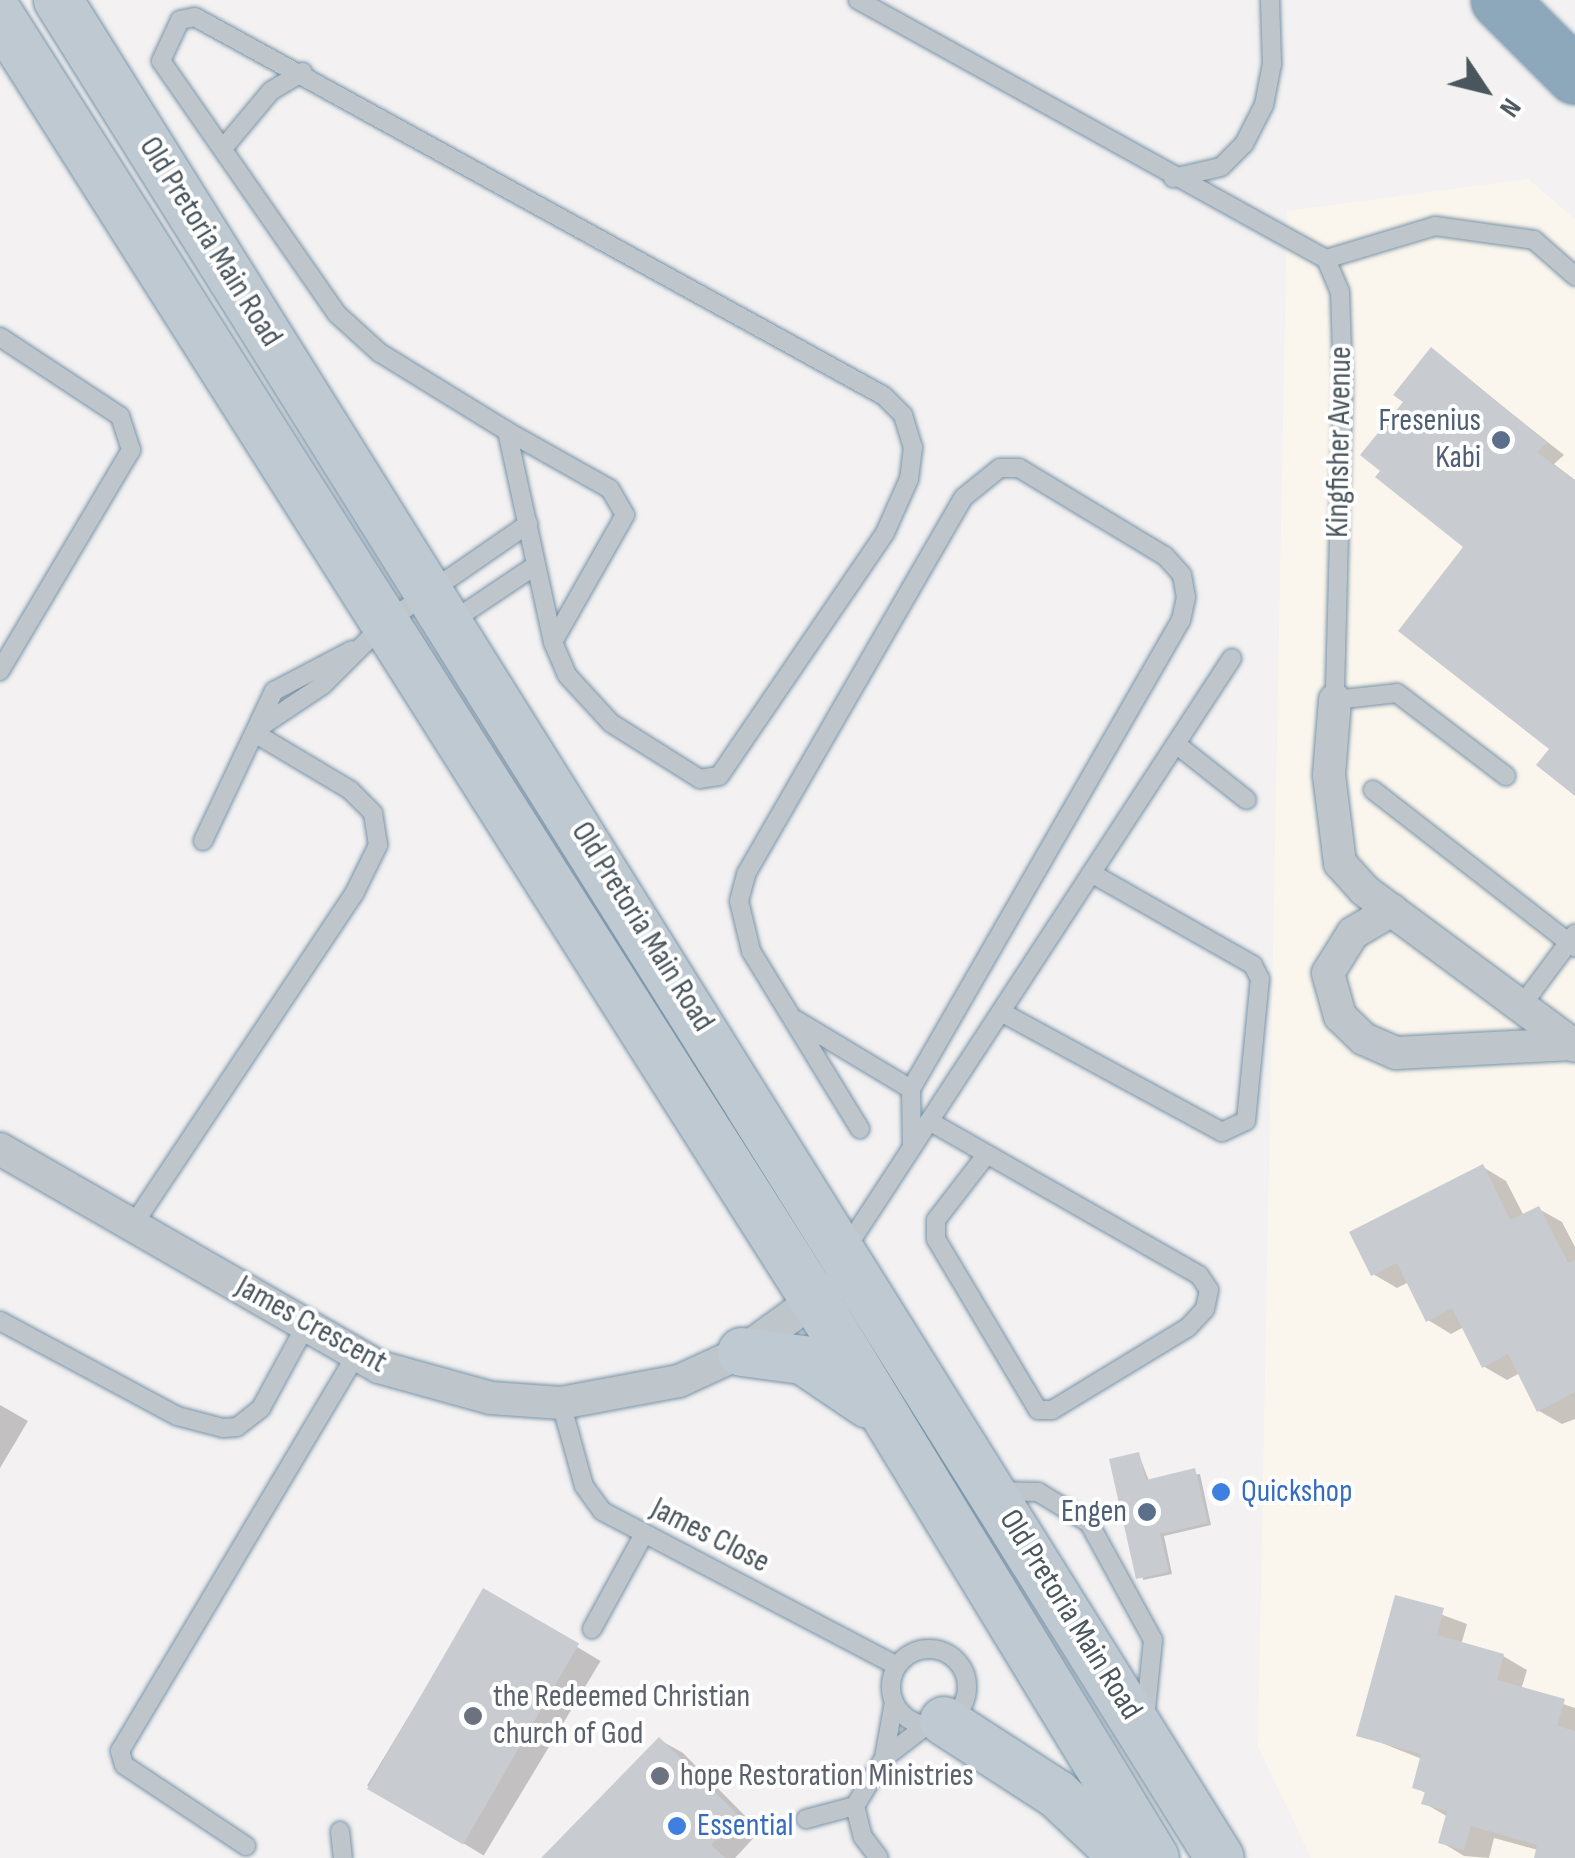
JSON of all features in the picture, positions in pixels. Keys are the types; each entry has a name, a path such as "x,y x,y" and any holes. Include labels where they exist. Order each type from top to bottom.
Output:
{"highway":[{"path":"1499,0 1575,76"}],"main road":[{"name":"Old Pretoria Main Road","path":"58,0 851,1259 1220,1858"},
{"name":"Old Pretoria Main Road","path":"0,16 369,636 814,1300 1155,1858"},
{"path":"742,1352 778,1353 812,1364 844,1383 899,1434"},
{"path":"936,1723 1029,1774 1125,1858"}],"street":[{"name":"Kingfisher Avenue","path":"1335,700 1329,774 1340,863 1392,910 1574,1045"},
{"path":"1392,910 1353,933 1328,973 1340,1016 1364,1039 1396,1053 1574,1045"},
{"name":"James Crescent","path":"0,1149 357,1354 463,1392 561,1402 679,1381 742,1352 814,1300 851,1259"}],"lane":[{"path":"858,0 1172,178 1326,259 1435,226 1534,240 1575,276"},
{"path":"1172,178 1222,167 1244,144 1264,105 1272,64 1270,0"},
{"path":"507,430 553,642 585,701 611,723 700,779 719,776 885,534 909,479 913,447 902,415 884,396 218,24 180,20 161,61 225,146 337,314 380,353 610,489 625,515 553,642"},
{"path":"225,146 271,91 304,72"},
{"name":"Kingfisher Avenue","path":"1326,259 1340,292 1344,384 1335,700"},
{"path":"0,337 120,416 131,450 0,671"},
{"path":"860,1129 791,1017 742,927 739,901 746,874 964,496 1000,468 1020,468 1164,556 1182,575 1186,597 1181,620 911,1089 912,1147"},
{"path":"442,608 528,524"},
{"path":"204,840 258,731 323,685 369,636 536,565"},
{"path":"851,1259 912,1147 1232,658"},
{"path":"1335,700 1397,693 1506,776"},
{"path":"133,1226 354,894 378,845 380,826 373,812 350,790 258,731"},
{"path":"1176,744 1247,800"},
{"path":"1373,790 1573,941 1522,1005"},
{"path":"1002,1012 1222,1132 1246,1120 1260,979 1253,965 1092,874"},
{"path":"791,1017 911,1089"},
{"path":"929,1121 987,1154 1199,1275 1210,1290 1204,1309 1187,1328 1102,1380 1052,1410 1038,1410 936,1239 944,1209 987,1154"},
{"path":"0,1321 177,1416 223,1428 253,1418 306,1324"},
{"path":"246,1846 124,1765 120,1750 357,1354"},
{"name":"James Close","path":"561,1402 592,1500 644,1536 897,1666"},
{"path":"994,1491 1038,1492 1089,1523 1154,1640 1143,1733"},
{"path":"592,1629 644,1536"},
{"path":"806,1820 855,1806 884,1758 897,1666 928,1648 960,1664 965,1700 884,1758"},
{"path":"894,1702 907,1718 936,1723"},
{"path":"855,1806 863,1838 879,1858"},
{"path":"340,1832 343,1858"}],"shaded area":[{"path":"1528,179 1575,219 1575,1858 1311,1858 1258,1746 1287,211"}],"building":[{"path":"1431,347 1547,443 1537,452 1575,481 1575,796 1536,765 1549,749 1398,631 1463,547 1375,477 1380,471 1360,455 1403,402 1393,395"},
{"path":"1483,1164 1510,1220 1539,1206 1568,1263 1575,1260 1575,1392 1537,1412 1508,1354 1482,1368 1452,1308 1426,1322 1397,1263 1371,1276 1349,1232"},
{"path":"1139,1452 1146,1480 1195,1468 1208,1523 1160,1534 1169,1572 1136,1579 1109,1459"},
{"name":"the Redeemed Christian church of God","path":"483,1588 579,1644 463,1844 367,1789"},
{"path":"1395,1595 1444,1608 1437,1635 1504,1654 1497,1680 1565,1699 1557,1726 1575,1731 1575,1858 1534,1858 1537,1845 1471,1826 1464,1850 1438,1843 1447,1811 1421,1804 1425,1792 1412,1788 1421,1754 1356,1736"},
{"name":"hope Restoration Ministries","path":"659,1737 739,1816 711,1845 725,1858 541,1858"}],"place":[{"name":"Fresenius Kabi","path":"1501,440"},
{"name":"Quickshop","path":"1221,1492"},
{"name":"Engen","path":"1147,1512"},
{"name":"the Redeemed Christian church of God","path":"473,1716"},
{"name":"hope Restoration Ministries","path":"660,1776"},
{"name":"Essential","path":"677,1826"}]}
